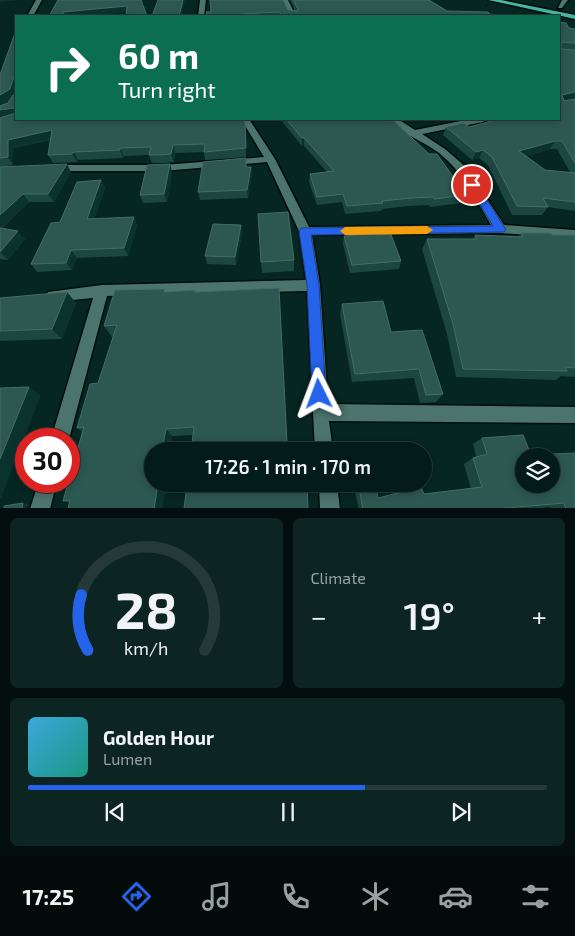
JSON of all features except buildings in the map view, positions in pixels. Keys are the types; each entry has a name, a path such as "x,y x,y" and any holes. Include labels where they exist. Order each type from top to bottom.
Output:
{"highway":[{"path":"492,0 575,17"},
{"path":"527,0 575,10"}],"street":[{"path":"31,15 39,0"},
{"path":"201,15 203,0"},
{"path":"285,0 292,15"},
{"path":"560,7 566,0"},
{"path":"246,120 270,159 305,231 313,285 323,442"},
{"path":"393,120 442,151 463,170 500,229"},
{"path":"412,133 478,120"},
{"path":"44,168 163,168 270,159"},
{"path":"305,231 500,229 575,234"},
{"path":"37,298 102,291 313,285"},
{"path":"63,428 102,291"},
{"path":"320,412 575,415"},
{"path":"329,492 330,508"},
{"path":"40,508 44,493"}],"slow traffic":[{"path":"345,231 427,230"}],"route":[{"path":"319,394 313,285 305,231 500,229 472,185"}]}
